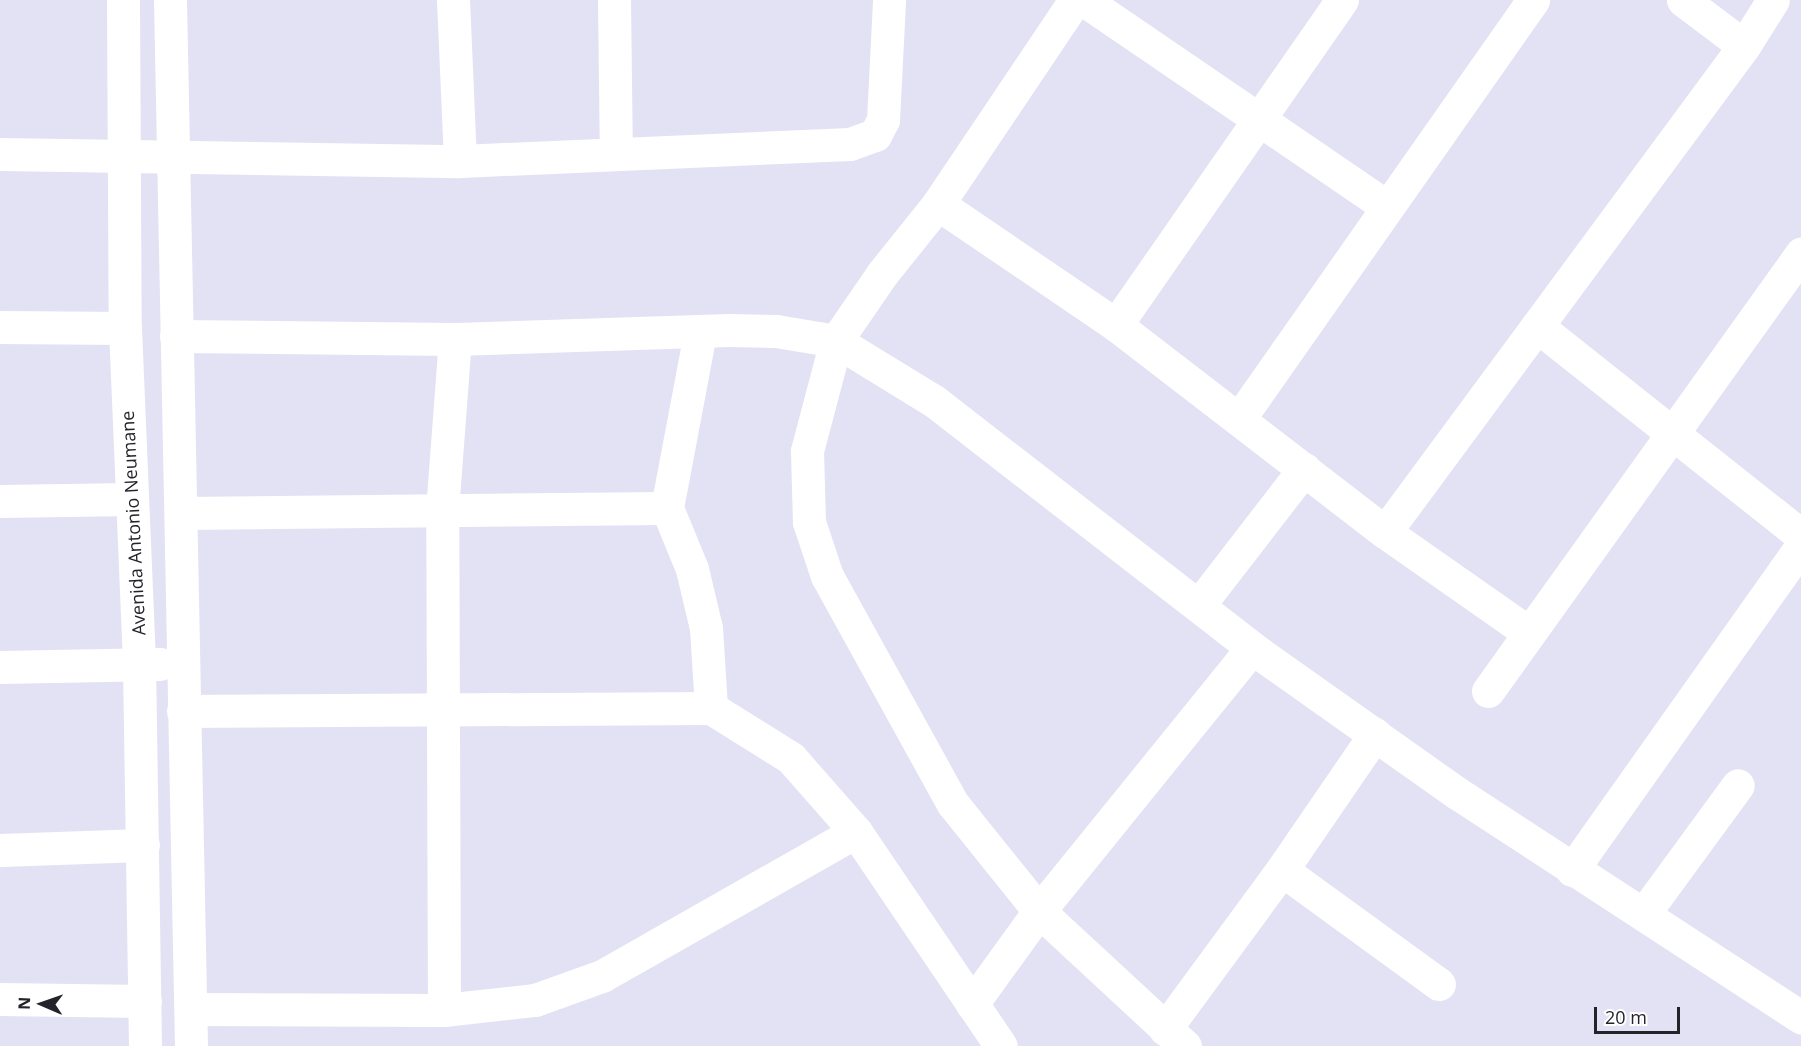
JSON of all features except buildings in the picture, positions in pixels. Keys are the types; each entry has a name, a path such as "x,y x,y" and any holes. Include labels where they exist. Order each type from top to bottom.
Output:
{"street":[{"name":"Avenida Antonio Neumane","path":"123,0 125,328 139,664 146,1046"},
{"path":"170,0 176,336 184,513 183,711 191,1046"},
{"path":"453,0 460,162"},
{"path":"614,0 616,154"},
{"path":"0,154 460,162 850,144 875,135 883,120 889,0"},
{"path":"1075,0 938,204 882,274 836,342 807,451 809,522 827,576 953,804 1039,911 1175,1038 1282,870 1375,734"},
{"path":"1084,0 1261,117 1387,207"},
{"path":"1116,324 1341,0"},
{"path":"1239,419 1533,0"},
{"path":"1683,0 1744,46"},
{"path":"1385,532 1744,46 1773,0"},
{"path":"938,204 1116,324 1385,532 1529,633"},
{"path":"1488,691 1801,254"},
{"path":"1537,326 1670,436 1801,535"},
{"path":"0,327 125,328"},
{"path":"176,336 455,339 776,331 836,342 934,401 1252,648 1572,870 1645,912 1801,1017"},
{"path":"700,333 667,508 692,569 706,628 711,708"},
{"path":"444,1010 446,710 442,511 455,339"},
{"path":"1199,605 1304,469"},
{"path":"0,501 131,499"},
{"path":"184,513 667,508"},
{"path":"1572,870 1801,547"},
{"path":"972,1004 1039,911 1252,648"},
{"path":"0,667 185,664"},
{"path":"183,711 711,708 791,758 856,832 1001,1046"},
{"path":"1645,912 1738,785"},
{"path":"190,1009 444,1010 535,999 602,976 856,832"},
{"path":"0,850 142,845"},
{"path":"1282,870 1439,984"},
{"path":"0,999 145,1001"}]}
